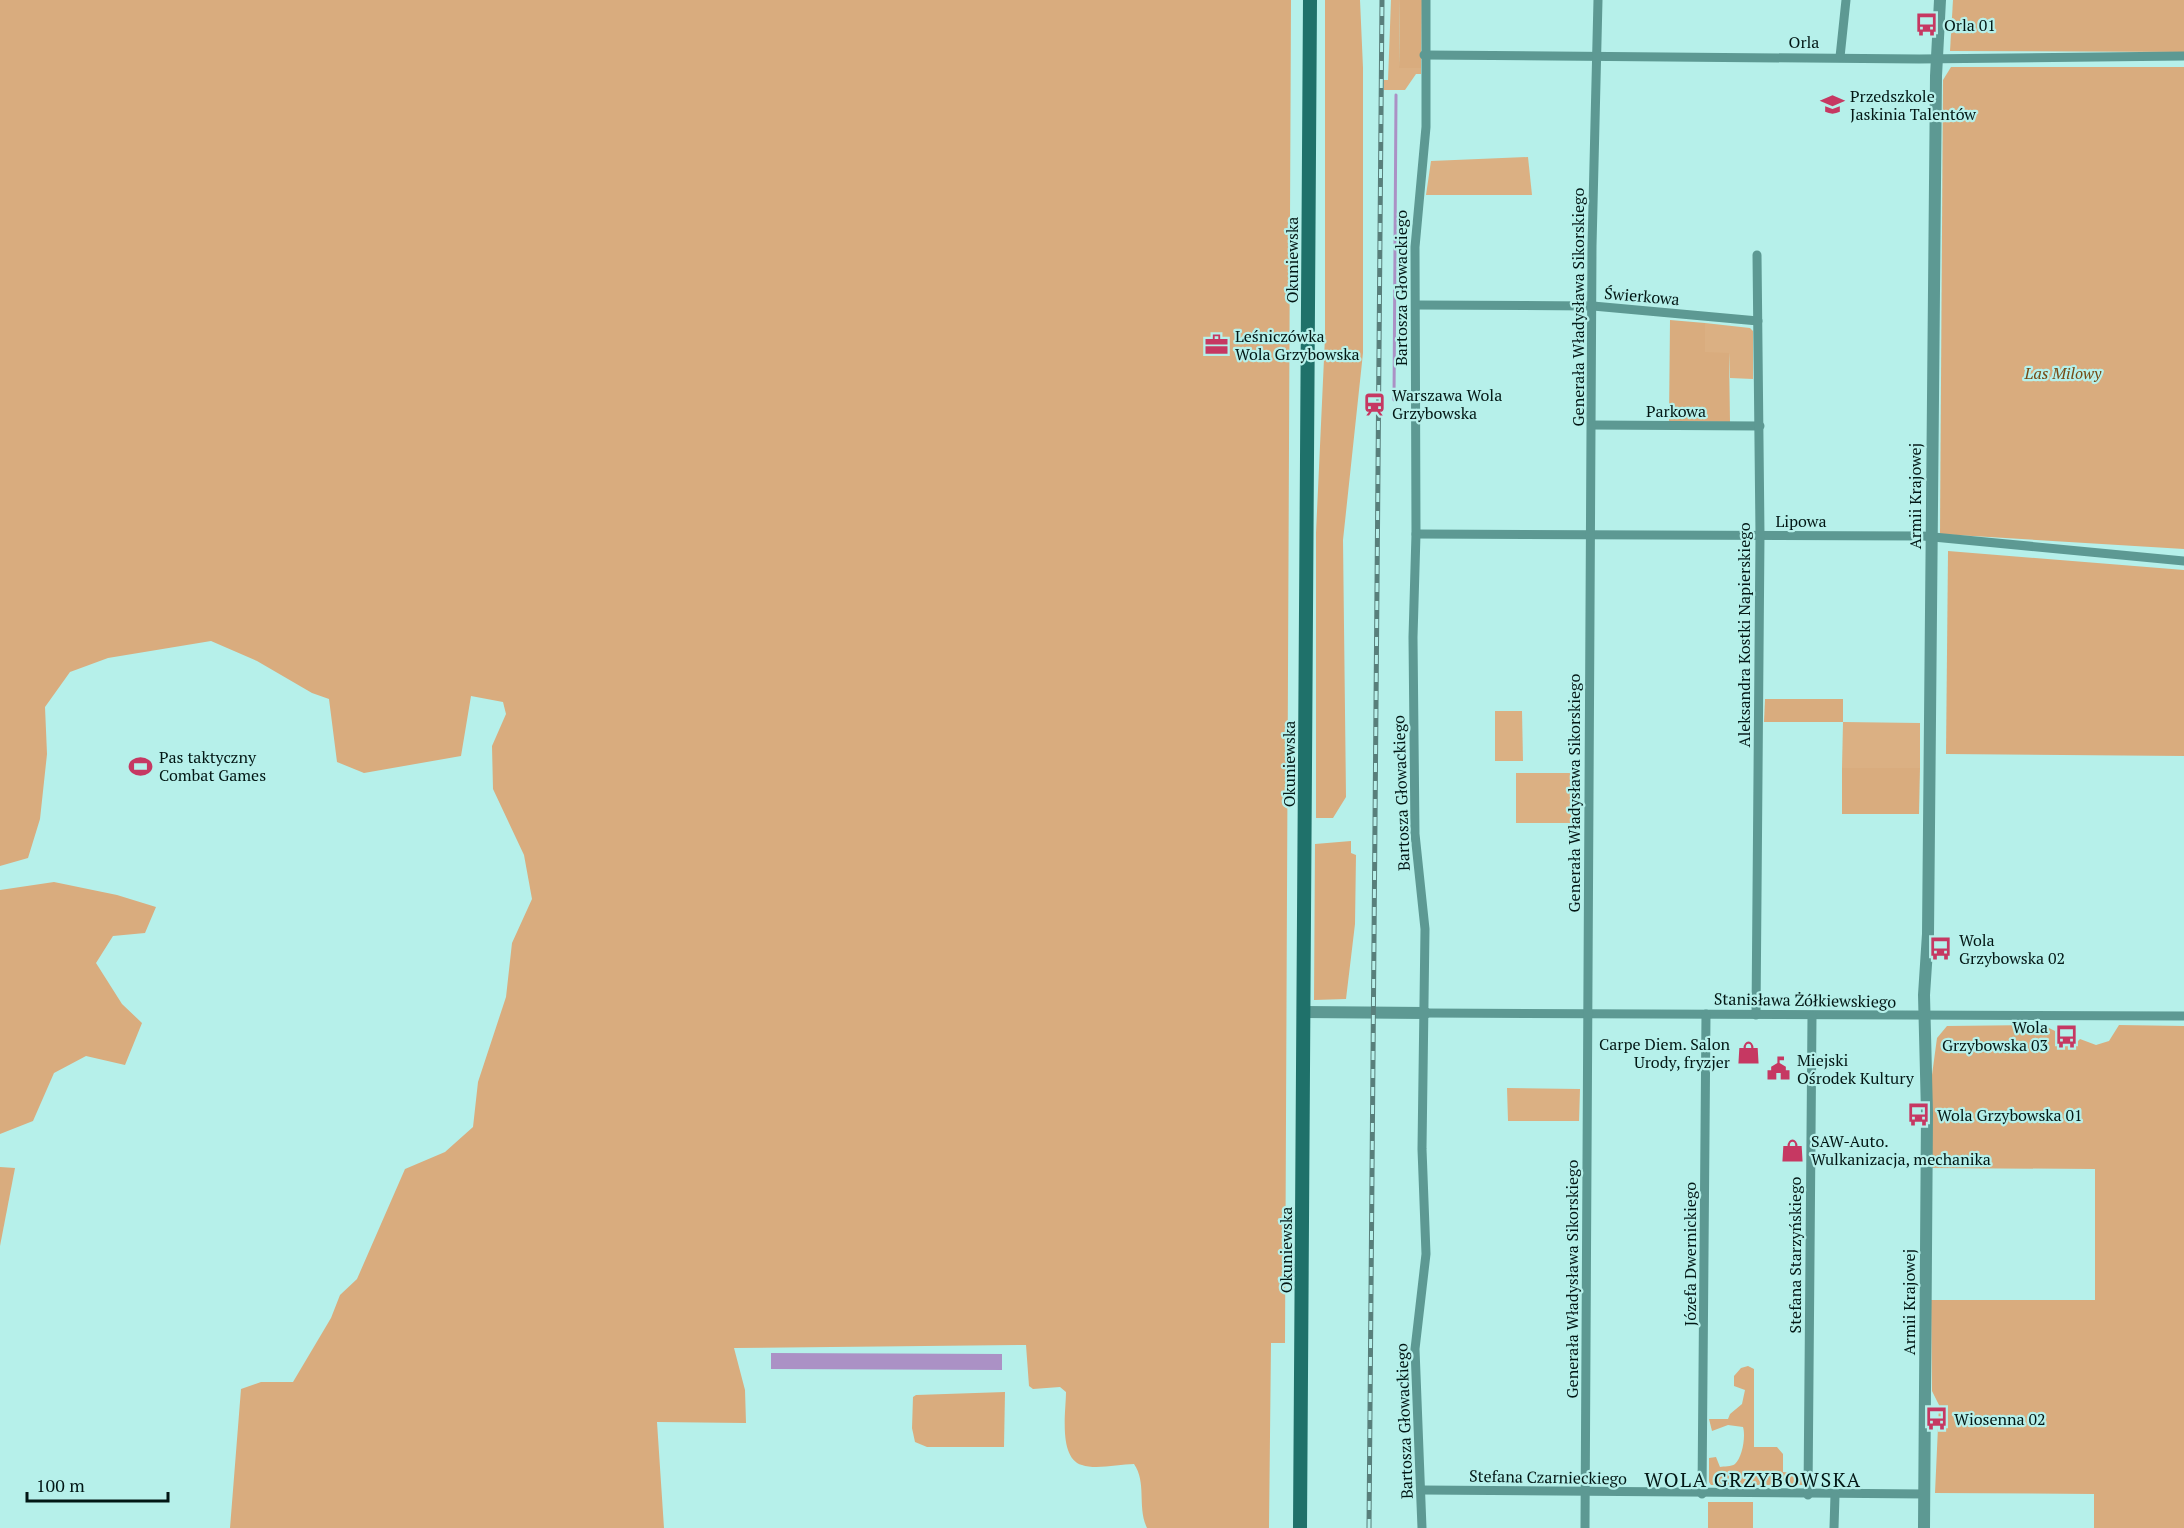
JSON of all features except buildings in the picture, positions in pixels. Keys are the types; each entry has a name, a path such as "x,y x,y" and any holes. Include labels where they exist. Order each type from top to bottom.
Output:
{"main road":[{"name":"Okuniewska","path":"1300,1528 1310,0"}],"street":[{"name":"Bartosza Głowackiego","path":"1422,1528 1415,1349 1426,1254 1422,1149 1425,929 1416,857 1414,795 1415,223 1427,105 1424,55 1426,0"},
{"name":"Generała Władysława Sikorskiego","path":"1585,1528 1590,535 1595,57 1598,0"},
{"path":"1840,57 1846,0"},
{"name":"Armii Krajowej","path":"1924,1528 1927,1077 1932,1051 1928,1016 1928,934 1936,58 1940,0"},
{"name":"Orla","path":"1424,55 1936,58 2184,56"},
{"name":"Aleksandra Kostki Napierskiego","path":"1756,1015 1760,535 1757,255"},
{"name":"Świerkowa","path":"1416,305 1593,306 1758,321"},
{"name":"Parkowa","path":"1592,426 1760,426"},
{"name":"Lipowa","path":"1416,534 1931,537 2184,561"},
{"path":"1304,1012 1425,1013"},
{"name":"Stanisława Żółkiewskiego","path":"1425,1013 2184,1016"},
{"name":"Józefa Dwernickiego","path":"1702,1494 1707,1014"},
{"name":"Stefana Starzyńskiego","path":"1808,1495 1812,1016"},
{"name":"Stefana Czarnieckiego","path":"1422,1490 1808,1495 1925,1494"},
{"path":"1834,1528 1835,1495"}],"shaded area":[{"path":"1391,0 1400,0 1399,67 1421,68 1421,74 1416,74 1405,90 1384,90 1384,80 1388,80"},
{"path":"1528,157 1532,195 1426,195 1431,161"},
{"path":"1705,323 1750,328 1753,331 1753,379 1730,378 1729,353 1705,353"},
{"path":"1495,711 1522,711 1523,761 1495,761"},
{"path":"1843,722 1920,723 1920,768 1842,768"},
{"path":"1516,773 1575,773 1581,779 1581,823 1516,823"},
{"path":"1507,1088 1580,1089 1579,1121 1508,1121"},
{"path":"771,1353 1002,1354 1002,1370 771,1369"}],"green space":[{"path":"0,0 1291,0 1285,1343 1271,1343 1269,1528 1147,1528 1144,1520 1140,1479 1134,1464 1094,1467 1074,1461 1066,1444 1066,1392 1060,1387 1033,1389 1029,1386 1026,1345 734,1348 745,1390 746,1423 657,1422 664,1528 230,1528 241,1389 261,1382 293,1382 331,1318 340,1295 357,1279 405,1169 445,1152 473,1127 478,1082 506,997 512,943 532,899 524,855 493,789 492,746 506,714 503,702 471,696 461,756 364,773 337,762 329,699 312,693 257,661 211,641 108,658 70,672 45,707 47,754 40,819 28,858 0,866"},
{"path":"1325,0 1360,0 1363,68 1363,353 1343,540 1346,797 1333,818 1316,818 1316,533 1325,337"},
{"path":"1400,0 1422,0 1421,68 1399,68"},
{"path":"1953,0 2184,0 2184,52 1950,51"},
{"name":"Las Milowy","path":"1951,67 2184,67 2184,549 1940,534 1943,80"},
{"path":"1670,320 1705,323 1705,352 1729,353 1730,422 1669,421"},
{"path":"1948,551 2184,570 2184,756 1946,754"},
{"path":"1765,699 1843,699 1843,722 1764,722"},
{"path":"1842,768 1920,768 1919,814 1842,814"},
{"path":"1351,841 1351,853 1356,855 1355,924 1346,999 1314,1000 1315,844"},
{"path":"54,882 117,895 156,907 145,933 113,936 96,963 122,1004 142,1023 125,1065 86,1056 54,1073 33,1121 0,1134 0,890"},
{"path":"2043,1025 2077,1042 2080,1039 2096,1045 2109,1041 2119,1025 2184,1026 2184,1528 2094,1528 2094,1494 1935,1493 1939,1405 1932,1391 1931,1300 2095,1300 2095,1169 1931,1168 1932,1075 1937,1038 1947,1026"},
{"path":"0,1167 15,1168 0,1246"},
{"path":"1748,1366 1754,1369 1754,1447 1777,1447 1783,1454 1783,1472 1803,1474 1805,1485 1711,1485 1709,1482 1709,1458 1716,1457 1720,1467 1730,1466 1735,1464 1743,1447 1743,1427 1728,1425 1712,1431 1709,1419 1728,1419 1730,1414 1742,1404 1745,1390 1734,1386 1734,1376 1741,1368"},
{"path":"1005,1392 1004,1447 927,1447 915,1442 912,1428 913,1397 916,1395"},
{"path":"1708,1502 1753,1502 1753,1528 1708,1528"}],"waterway":[{"path":"1394,400 1396,95"}],"railway":[{"path":"1369,1528 1382,0"}],"place":[{"name":"Orla 01","path":"1926,25"},
{"name":"Przedszkole Jaskinia Talentów","path":"1832,105"},
{"name":"Leśniczówka Wola Grzybowska","path":"1217,345"},
{"name":"Warszawa Wola Grzybowska","path":"1374,404"},
{"name":"Pas taktyczny Combat Games","path":"141,766"},
{"name":"Wola Grzybowska 02","path":"1941,949"},
{"name":"Wola Grzybowska 03","path":"2066,1036"},
{"name":"Carpe Diem. Salon Urody, fryzjer","path":"1748,1053"},
{"name":"Miejski Ośrodek Kultury","path":"1779,1069"},
{"name":"Wola Grzybowska 01","path":"1919,1115"},
{"name":"SAW-Auto. Wulkanizacja, mechanika","path":"1793,1150"},
{"name":"Wiosenna 02","path":"1936,1419"}],"district":[{"name":"WOLA GRZYBOWSKA","path":"1753,1480"}]}
